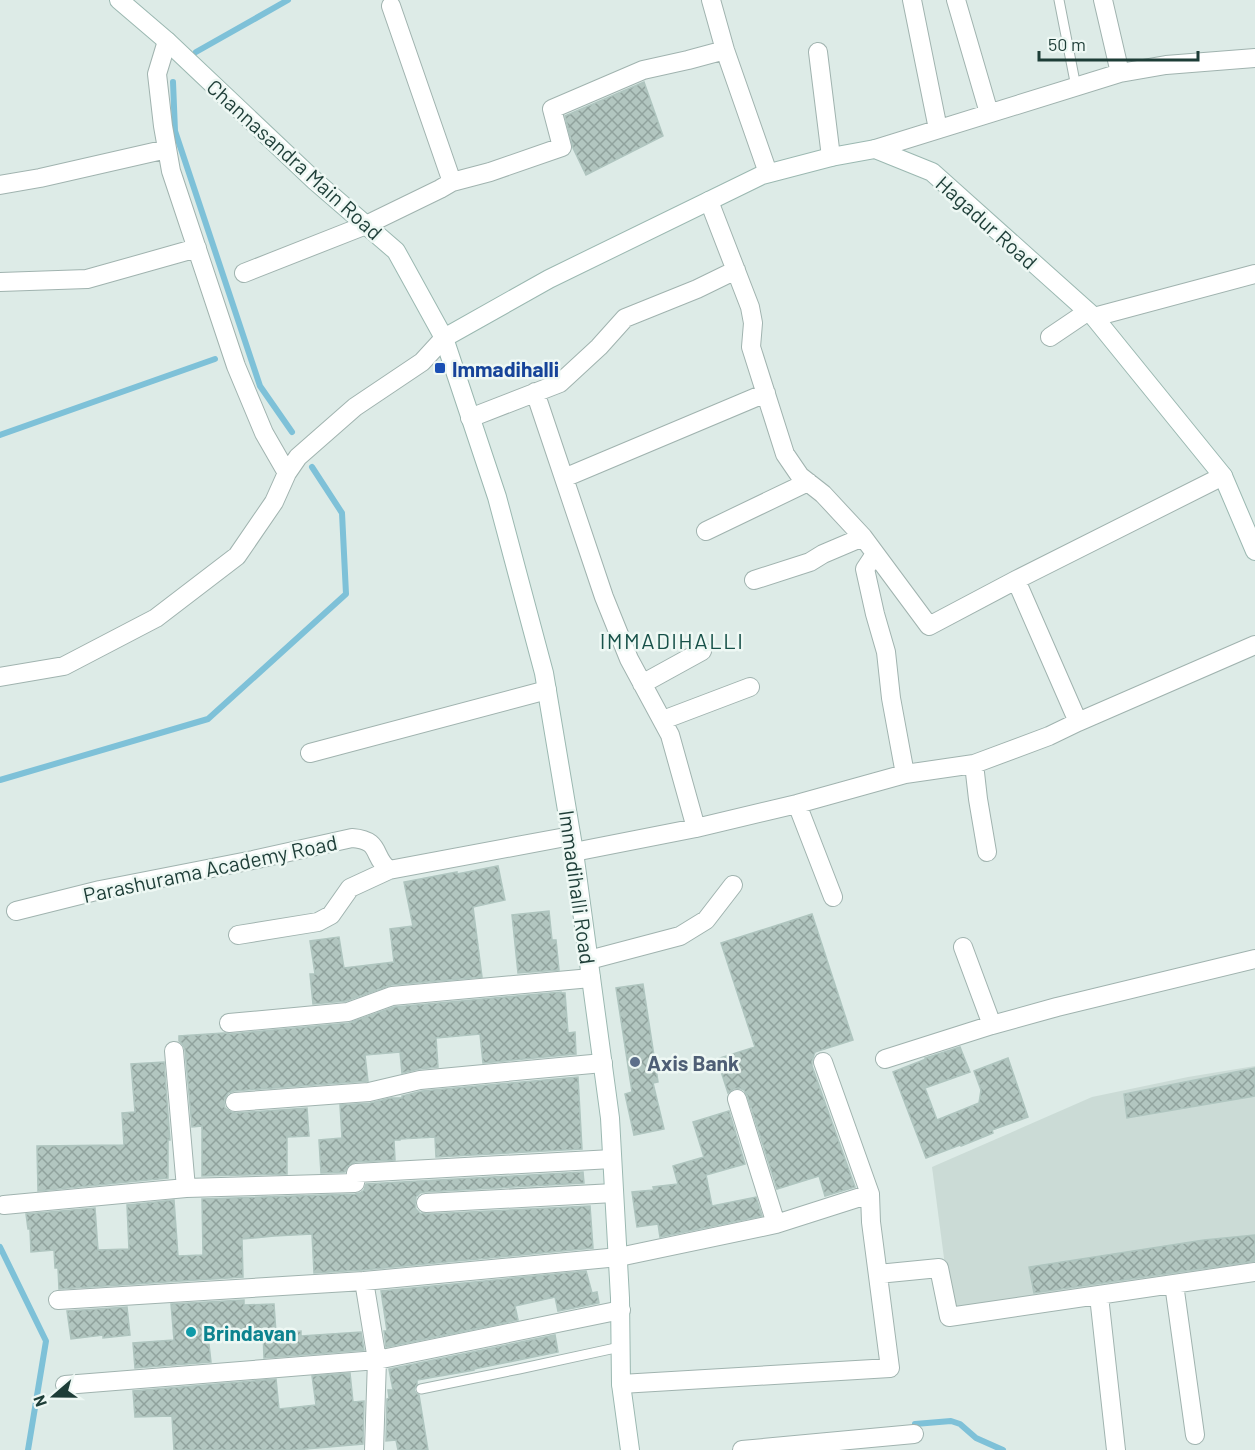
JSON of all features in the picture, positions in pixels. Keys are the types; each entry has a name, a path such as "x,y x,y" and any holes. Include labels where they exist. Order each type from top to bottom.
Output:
{"street":[{"name":"Channasandra Main Road","path":"119,0 167,41 315,181 396,251 444,338"},
{"path":"711,0 725,50 768,173"},
{"path":"912,0 939,129"},
{"path":"956,0 989,114"},
{"path":"1103,0 1120,73"},
{"path":"391,6 452,182"},
{"path":"167,41 157,74 171,171 236,366 264,433 287,473"},
{"path":"244,273 366,225 452,182 490,172 562,147 552,109 643,70 725,50"},
{"path":"818,52 831,157"},
{"path":"0,677 64,666 156,618 237,556 274,502 287,473 298,457 322,435 355,407 422,362 444,338 549,279 768,173 831,157 875,149 1120,73 1166,65 1255,58"},
{"path":"0,185 167,149"},
{"name":"Hagadur Road","path":"875,149 932,172 1090,315 1223,476 1254,545"},
{"path":"709,201 750,307 753,323 751,347 786,454 800,476 823,494 863,537 929,626 1223,476"},
{"path":"0,282 87,279 197,248"},
{"path":"470,418 560,383 599,347 625,318 697,289 736,270"},
{"path":"1050,337 1090,315 1255,274"},
{"name":"Immadihalli Road","path":"444,338 497,497 544,673 573,844 610,1118 621,1310 621,1384 630,1450"},
{"path":"535,392 604,597 629,659 670,735 696,828"},
{"path":"564,478 766,393"},
{"path":"706,531 808,482"},
{"path":"754,580 810,562 863,537"},
{"path":"875,554 865,568 886,652 891,698 905,774"},
{"path":"1016,580 1078,722"},
{"path":"238,935 318,922 331,915 350,888 389,870 696,828 797,804 905,774 974,764 1049,736 1255,645"},
{"path":"642,684 702,651"},
{"path":"663,720 750,687"},
{"path":"310,753 546,690"},
{"path":"974,764 987,852"},
{"path":"797,804 833,897"},
{"name":"Parashurama Academy Road","path":"16,911 100,890 352,838 360,838 371,844 378,853 380,862 389,870"},
{"path":"229,1023 348,1012 392,996 590,969 680,936 706,920 733,885"},
{"path":"963,947 992,1025"},
{"path":"885,1059 1057,1007 1255,959"},
{"path":"174,1051 186,1188"},
{"path":"621,1384 890,1368 871,1222 870,1194 822,1062"},
{"path":"235,1102 369,1092 420,1080 603,1063"},
{"path":"737,1100 776,1224"},
{"path":"4,1205 186,1188 354,1183 356,1173 612,1159"},
{"path":"426,1203 614,1193"},
{"path":"58,1300 364,1281 618,1257 776,1224 870,1194"},
{"path":"878,1274 939,1268 949,1317 1255,1272"},
{"path":"364,1281 377,1360 368,1450"},
{"path":"1174,1284 1196,1435"},
{"path":"1099,1296 1116,1450"},
{"path":"65,1385 377,1360 621,1310"},
{"path":"742,1450 914,1434"}],"lane":[{"path":"1059,0 1076,87"},
{"path":"421,1389 620,1347"}],"shaded area":[{"path":"1255,1066 1255,1266 951,1311 932,1167 1092,1097"}],"building":[{"path":"644,82 663,136 586,175 573,148 565,116"},
{"path":"498,866 505,900 473,907 482,977 391,985 346,1001 313,1004 310,974 315,974 310,941 339,937 344,968 394,962 390,929 413,926 404,882"},
{"path":"549,911 552,940 556,940 559,970 518,973 512,915"},
{"path":"812,914 853,1040 815,1052 812,1061 855,1187 825,1196 819,1176 777,1189 747,1095 739,1088 728,1093 717,1059 755,1047 721,943"},
{"path":"643,984 658,1082 653,1083 664,1129 634,1135 625,1094 632,1092 616,988"},
{"path":"565,993 568,1033 575,1032 576,1054 483,1063 480,1034 436,1038 438,1067 402,1073 400,1052 365,1055 368,1081 234,1091 228,1093 224,1102 225,1108 231,1112 307,1108 309,1136 287,1137 287,1174 202,1176 202,1126 192,1127 185,1050 179,1041 179,1036 230,1034 349,1023 394,1007"},
{"path":"960,1047 970,1072 925,1088 937,1120 979,1103 981,1090 974,1071 1008,1058 1028,1117 992,1130 993,1133 961,1146 926,1158 893,1072 925,1058"},
{"path":"164,1062 170,1140 168,1140 168,1178 38,1191 37,1146 124,1145 122,1113 135,1112 131,1064"},
{"path":"1255,1068 1255,1096 1127,1118 1124,1094"},
{"path":"578,1077 582,1149 436,1157 435,1137 400,1139 394,1140 395,1160 355,1162 347,1167 345,1172 321,1173 319,1140 342,1138 340,1105 402,1098 402,1096 422,1091"},
{"path":"729,1111 745,1164 706,1175 712,1206 756,1197 762,1216 660,1237 658,1224 637,1227 632,1192 678,1184 673,1166 704,1157 693,1122"},
{"path":"583,1172 584,1183 425,1192 416,1197 415,1204 420,1213 427,1214 590,1206 593,1248 363,1270 314,1273 312,1234 274,1236 242,1239 243,1277 59,1289 54,1250 31,1252 30,1229 28,1229 26,1214 95,1208 98,1250 129,1249 127,1205 174,1200 178,1256 203,1255 202,1199 355,1194 364,1190 366,1184"},
{"path":"1255,1235 1255,1261 1034,1293 1029,1267 1204,1240"},
{"path":"586,1271 592,1293 597,1292 599,1303 558,1311 555,1297 515,1306 518,1320 386,1347 384,1331 387,1331 381,1291"},
{"path":"244,1300 244,1305 274,1304 276,1333 301,1331 301,1336 361,1332 364,1350 264,1358 263,1333 208,1336 211,1362 135,1368 133,1343 174,1340 171,1304"},
{"path":"127,1307 130,1335 103,1338 103,1335 71,1339 67,1311"},
{"path":"555,1335 558,1352 417,1380 414,1390 419,1395 428,1450 398,1450 396,1440 386,1441 388,1390 393,1390 389,1369"},
{"path":"350,1373 353,1402 364,1401 363,1444 294,1450 174,1450 172,1416 135,1417 133,1391 276,1379 279,1409 316,1405 312,1376"}],"waterway":[{"path":"196,52 288,0"},
{"path":"173,82 175,131 260,386 292,432"},
{"path":"0,435 215,359"},
{"path":"0,780 208,719 346,594 342,513 312,467"},
{"path":"0,1247 46,1341 28,1450"},
{"path":"915,1424 951,1421 960,1424 976,1438 1003,1450"}],"place":[{"name":"Immadihalli","path":"440,368"},
{"name":"Axis Bank","path":"635,1062"},
{"name":"Brindavan","path":"191,1332"}],"district":[{"name":"IMMADIHALLI","path":"672,640"}]}
